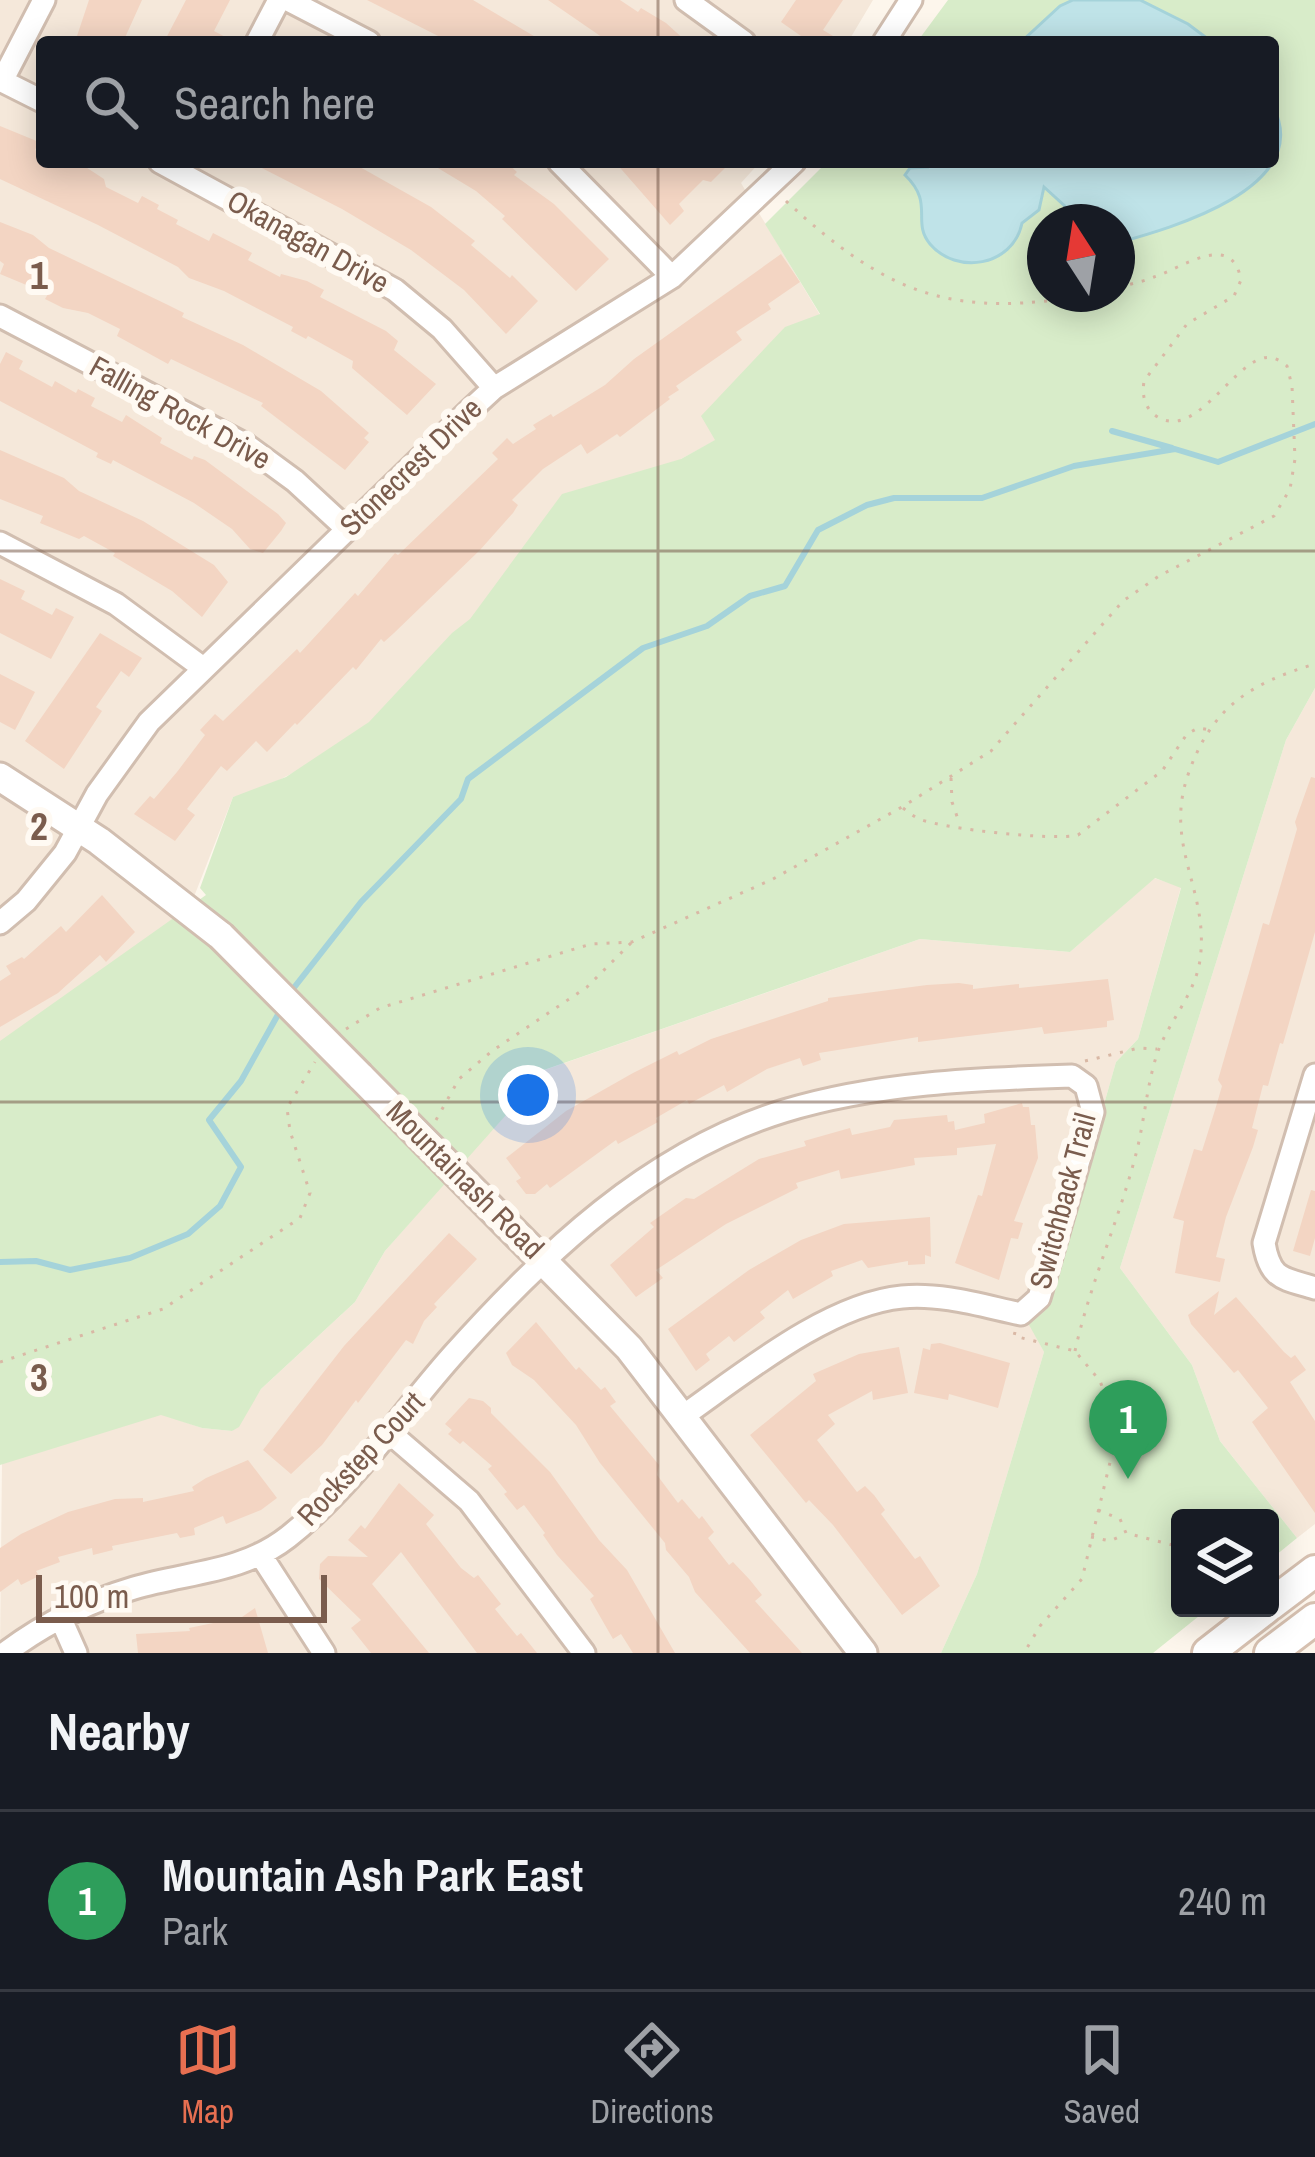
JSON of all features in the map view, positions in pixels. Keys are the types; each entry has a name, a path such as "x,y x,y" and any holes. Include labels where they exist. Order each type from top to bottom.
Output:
{"main road":[{"path":"1279,1598 1315,1570"},
{"path":"1208,1653 1254,1617"},
{"path":"1270,1653 1315,1619"}],"street":[{"path":"36,98 1,80 44,0"},
{"path":"260,36 279,0"},
{"path":"288,0 357,36"},
{"path":"686,0 736,36"},
{"path":"888,36 911,0"},
{"path":"565,168 671,277"},
{"name":"Stonecrest Drive","path":"0,923 43,881 132,742 494,388 671,277 788,168"},
{"name":"Okanagan Drive","path":"191,169 395,290 442,329 494,388"},
{"name":"Falling Rock Drive","path":"0,316 246,445 295,481 347,530"},
{"path":"0,543 116,604 203,668"},
{"name":"Mountainash Road","path":"0,777 79,827 221,936 545,1260 629,1348 863,1653"},
{"path":"1315,1075 1264,1243 1267,1264 1277,1276 1315,1288"},
{"name":"Switchback Trail","path":"545,1260 595,1214 648,1177 781,1112 878,1091 1072,1076 1086,1086 1093,1112 1040,1298 1022,1314 958,1300 901,1297 839,1315 682,1416"},
{"name":"Rockstep Court","path":"5,1653 60,1617 135,1587 196,1576 260,1554 284,1540 390,1433 451,1357 545,1260"},
{"path":"390,1433 469,1501 584,1653"},
{"path":"260,1554 324,1653"},
{"path":"60,1617 76,1653"}],"path":[{"path":"786,201 866,267 945,299 988,306 1027,305"},
{"path":"425,1140 460,1079 492,1051 587,987 632,942 772,879 991,751 1123,601 1159,576 1274,516 1290,489 1294,458 1287,365 1265,358 1251,365 1189,419 1179,422 1159,417 1145,402 1144,381 1187,324 1234,296 1239,271 1228,256 1210,253 1135,283"},
{"path":"1075,1352 1137,1152 1159,1048 1194,985 1200,960 1201,927 1178,816 1189,771 1224,708 1285,673 1315,664"},
{"path":"902,807 919,819 1062,838 1078,835 1162,772 1187,734 1198,728 1210,730"},
{"path":"951,777 952,802 961,825"},
{"path":"335,1040 380,1008 591,944 632,942"},
{"path":"1072,1076 1089,1057 1159,1048"},
{"path":"0,1362 163,1309 300,1218 310,1192 287,1108 323,1053"},
{"path":"1022,1314 1014,1336 1075,1352 1100,1381 1118,1430 1082,1579 1040,1626 1024,1653"},
{"path":"1098,1510 1120,1519 1126,1532"},
{"path":"1091,1537 1110,1541 1126,1532 1171,1544"}],"shaded area":[{"path":"0,0 873,0 852,36 36,36 36,168 755,168 741,183 820,315 716,440 681,459 426,680 392,721 262,789 233,797 179,935 0,1070"},
{"path":"1315,688 1315,1524 1297,1538 1279,1509 1274,1509 1220,1441 1192,1365 1120,1268 1286,740"},
{"path":"1154,878 1181,887 1138,1039 1116,1062 1048,1301 1029,1322 1044,1352 977,1574 941,1653 0,1653 2,1462 161,1414 202,1428 232,1431 261,1389 355,1302 385,1251 512,1106 496,1087 920,939 1070,952"}],"green space":[{"path":"948,0 1315,0 1315,688 1286,740 1120,1268 1192,1365 1220,1441 1274,1509 1171,1509 1171,1617 1198,1617 1153,1653 941,1653 977,1574 1044,1352 1028,1323 1048,1301 1116,1062 1138,1039 1181,888 1155,878 1070,952 920,939 501,1085 513,1107 385,1251 355,1302 261,1389 239,1427 232,1431 202,1428 161,1415 0,1465 0,1041 206,895 200,888 233,797 286,777 369,722 470,619 562,494 681,459 715,440 701,416 785,327 820,314 765,224 821,168 1279,168 1279,36 921,36"},
{"path":"1279,1515 1297,1538 1279,1553"}],"water":[{"path":"1073,0 1140,0 1204,36 1028,36"},
{"path":"910,168 1267,168 1231,200 1135,238 1135,204 1063,204 1044,187 1040,204 1027,204 1027,219 1007,249 996,257 968,263 941,254 930,244 914,185 905,175"}],"building":[{"path":"89,0 142,0 126,36 77,36"},
{"path":"186,0 230,0 214,31 224,36 167,36"},
{"path":"367,0 473,0 534,36 438,36"},
{"path":"548,0 620,0 638,12 641,8 680,36 600,36"},
{"path":"796,0 843,0 823,30 833,36 801,36 781,22"},
{"path":"0,126 36,141 36,168 87,168 104,179 106,187 138,203 142,196 178,220 176,224 209,241 213,233 252,253 248,260 280,277 307,281 324,290 320,297 398,341 394,350 436,384 407,415 352,368 353,361 224,291 189,278 178,267 98,225 0,179"},
{"path":"262,168 362,168 431,207 538,301 506,334 464,290 411,250"},
{"path":"438,168 513,168 514,175 554,204 609,259 576,291 476,191"},
{"path":"620,168 725,168 711,182 703,180 679,204 684,211 670,225"},
{"path":"0,222 184,313 182,317 243,345 321,391 369,433 364,438 369,442 345,470 263,403 171,359 168,364 117,336 120,329 88,313 63,308 45,299 48,294 0,274 4,264 0,261"},
{"path":"781,254 800,282 736,332 742,340 676,386 679,390 670,399 620,437 617,434 587,454 581,444 543,469 512,500 518,505 513,513 480,550 384,642 381,639 356,670 353,667 297,725 267,752 256,741 227,771 221,766 187,809 195,815 175,841 134,814 177,772 205,735 200,730 215,714 223,721 297,649 300,653 395,553 498,459 492,453 507,438 513,444 536,429 533,425 605,385"},
{"path":"6,352 23,361 19,369 52,387 55,381 76,393 78,389 95,398 91,406 122,422 126,415 162,438 160,443 192,460 194,456 205,460 278,514 286,523 281,531 263,553 250,549 232,529 194,503 113,460 111,464 96,457 98,453 0,401 0,364"},
{"path":"0,450 143,521 214,565 228,582 202,617 172,591 113,556 115,553 84,536 79,539 40,523 43,516 0,499"},
{"path":"0,579 25,591 21,599 52,615 56,608 74,617 51,659 0,633"},
{"path":"100,633 142,658 129,677 121,671 96,707 102,711 64,769 25,741"},
{"path":"0,674 35,692 15,730 0,722"},
{"path":"1311,777 1315,778 1315,932 1283,1044 1268,1086 1263,1085 1252,1128 1258,1130 1253,1147 1226,1217 1216,1257 1225,1259 1220,1282 1175,1273 1184,1221 1173,1218 1194,1149 1202,1151 1215,1110 1222,1086 1218,1080 1263,923 1269,925"},
{"path":"102,895 135,932 106,962 100,955 58,993 0,1027 0,981 11,974 6,966 24,959 61,926 66,932"},
{"path":"1108,979 1114,1020 1107,1021 1107,1027 1044,1034 1042,1027 918,1042 918,1037 819,1053 821,1060 803,1066 800,1058 767,1069 727,1092 724,1085 689,1104 687,1100 535,1194 526,1194 506,1158 566,1111 677,1051 679,1055 828,998 927,985 959,983 973,985 973,989 1019,984 1019,988"},
{"path":"1022,1103 1029,1107 1031,1125 1035,1125 1038,1158 1014,1221 1023,1223 1018,1239 1011,1238 999,1280 955,1263 978,1195 982,1196 996,1144 957,1148 957,1155 914,1158 915,1165 841,1179 839,1170 796,1183 798,1188 726,1224 656,1270 663,1278 636,1297 610,1265 654,1227 650,1223 686,1198 694,1199 759,1159 806,1146 804,1141 850,1128 852,1135 890,1127 894,1120 947,1115 955,1130 985,1123 984,1114"},
{"path":"1311,1190 1315,1191 1315,1238 1310,1256 1293,1251"},
{"path":"930,1217 931,1257 925,1255 925,1264 908,1265 908,1261 868,1268 862,1260 831,1271 833,1276 793,1299 788,1290 760,1312 765,1318 734,1342 729,1336 706,1354 710,1360 696,1371 668,1329 749,1270 801,1240 844,1224"},
{"path":"449,1233 477,1259 434,1304 437,1307 413,1344 406,1340 322,1445 291,1474 263,1450 344,1346"},
{"path":"1219,1291 1214,1315 1236,1297 1306,1370 1290,1382 1315,1421 1315,1513 1252,1422 1268,1408 1191,1324 1188,1315"},
{"path":"536,1322 576,1370 579,1367 601,1390 605,1387 616,1402 610,1406 659,1465 657,1475 678,1503 682,1499 699,1519 702,1516 714,1532 708,1538 729,1565 733,1562 750,1580 762,1595 755,1601 802,1653 750,1653 695,1592 665,1543 600,1463 576,1425 534,1380 512,1365 506,1353"},
{"path":"931,1344 1010,1363 998,1408 949,1394 948,1400 914,1393 923,1348 930,1350"},
{"path":"899,1347 908,1393 873,1400 872,1391 828,1415 835,1424 817,1440 857,1492 865,1486 874,1495 885,1510 881,1514 940,1586 902,1615 833,1525 809,1500 806,1503 750,1435 816,1381 813,1374 859,1354"},
{"path":"469,1398 491,1408 550,1472 627,1570 675,1653 633,1653 621,1634 613,1639 590,1599 594,1596 557,1555 524,1505 517,1510 488,1469 492,1466 448,1434 452,1430 445,1424"},
{"path":"248,1460 277,1498 261,1510 226,1524 223,1516 194,1528 195,1535 180,1538 177,1533 112,1546 113,1550 93,1555 92,1548 58,1557 60,1562 36,1571 39,1576 21,1585 18,1579 0,1592 0,1548 21,1534 68,1512 115,1499 143,1498 143,1502 194,1491 192,1487 206,1478"},
{"path":"399,1483 434,1515 426,1524 461,1568 474,1578 478,1575 501,1604 495,1609 537,1653 477,1653 401,1552 372,1584 429,1653 371,1653 351,1628 361,1620 319,1579 320,1564 328,1556 368,1557 348,1540 361,1525 365,1529"},
{"path":"255,1608 268,1653 138,1653 136,1634 190,1631 242,1617"}],"waterway":[{"path":"289,994 361,902 461,799 468,779 643,648 707,626 750,596 785,586 818,530 867,505 894,498 982,498 1074,466 1175,449 1218,462 1315,424"},
{"path":"1112,431 1172,448"},
{"path":"0,1262 36,1261 70,1270 130,1258 188,1234 220,1206 241,1167 209,1120 241,1081 280,1011"}],"place":[{"name":"Mountain Ash Park East","path":"1128,1479"}]}
